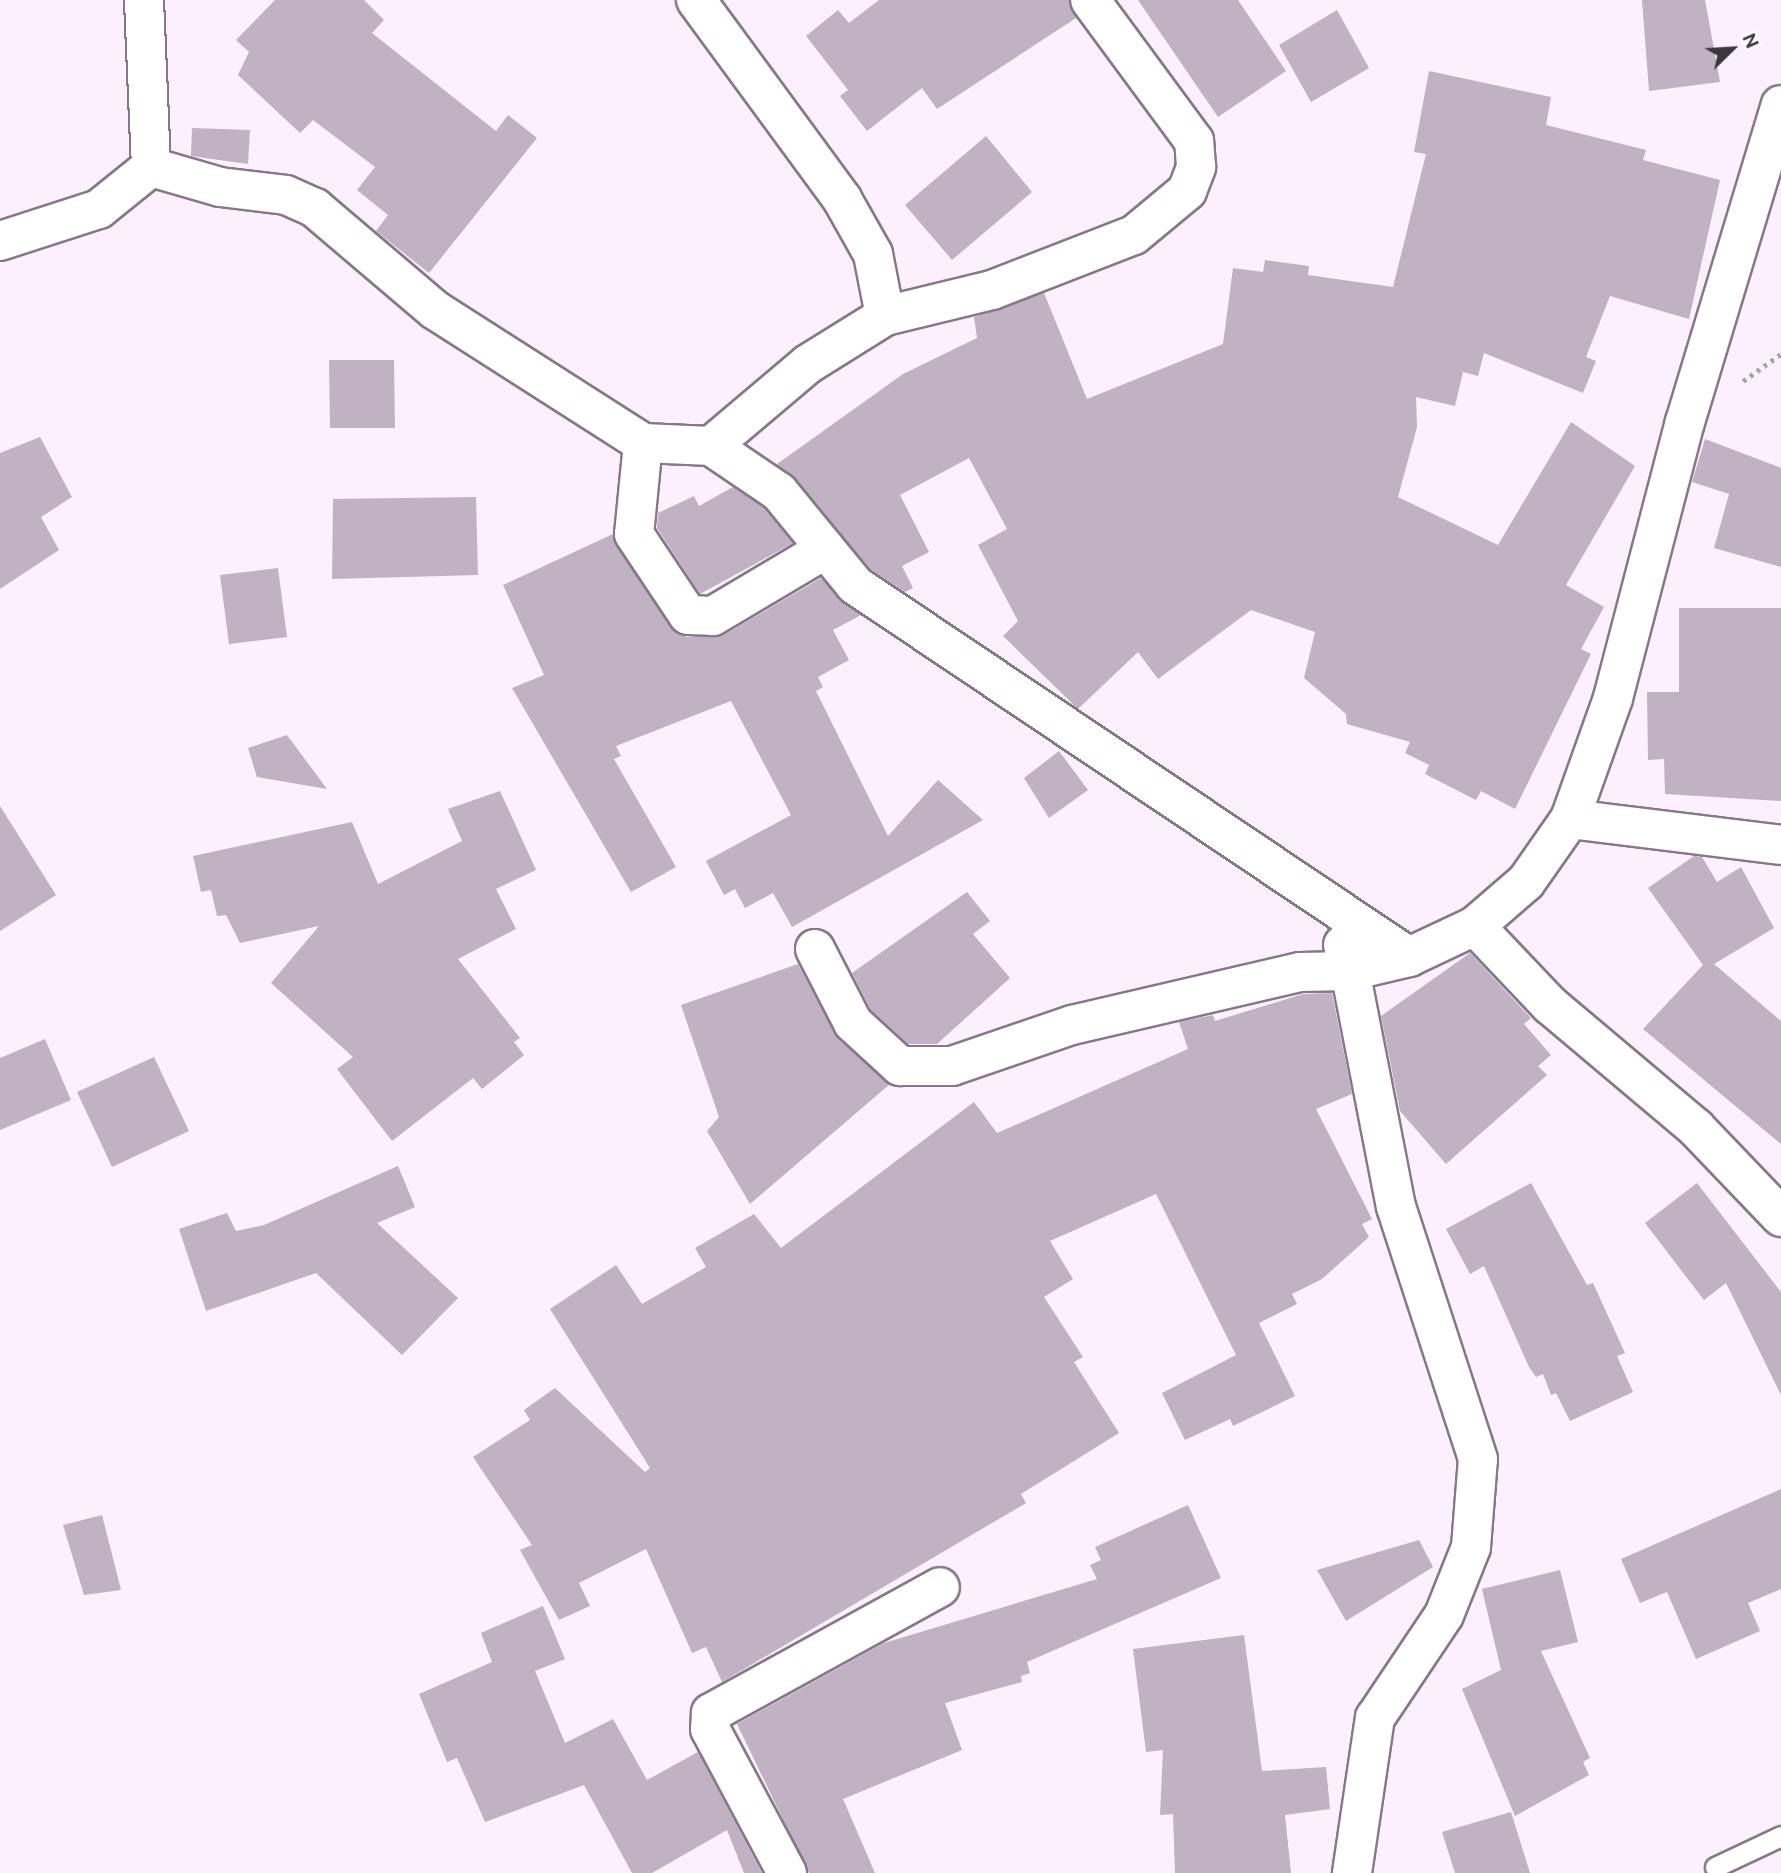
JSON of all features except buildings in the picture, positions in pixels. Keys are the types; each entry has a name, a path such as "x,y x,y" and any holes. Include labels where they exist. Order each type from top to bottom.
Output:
{"street":[{"path":"0,241 99,209 131,190 150,167 144,0"},
{"path":"696,0 842,199 873,254 885,316"},
{"path":"711,446 808,364 885,316 992,290 1134,235 1187,191 1196,167 1194,141 1090,0"},
{"path":"815,949 853,1023 900,1066 952,1066 1072,1025 1300,972 1350,971 1409,957 1475,926 1526,881 1570,819 1613,698 1685,422 1781,105"},
{"path":"150,167 220,187 286,195 315,208 435,310 643,443 711,446 779,492 855,585 1331,902 1409,957"},
{"path":"643,443 634,534 688,615 713,616 826,549"},
{"path":"1570,819 1781,845"},
{"path":"1331,902 1350,971 1396,1207 1478,1459 1471,1547 1444,1615 1375,1718 1352,1873"},
{"path":"1475,926 1550,1005 1696,1128 1781,1217"},
{"path":"787,1873 710,1730 711,1713 940,1587"}],"lane":[{"path":"1715,1867 1781,1836"}]}
